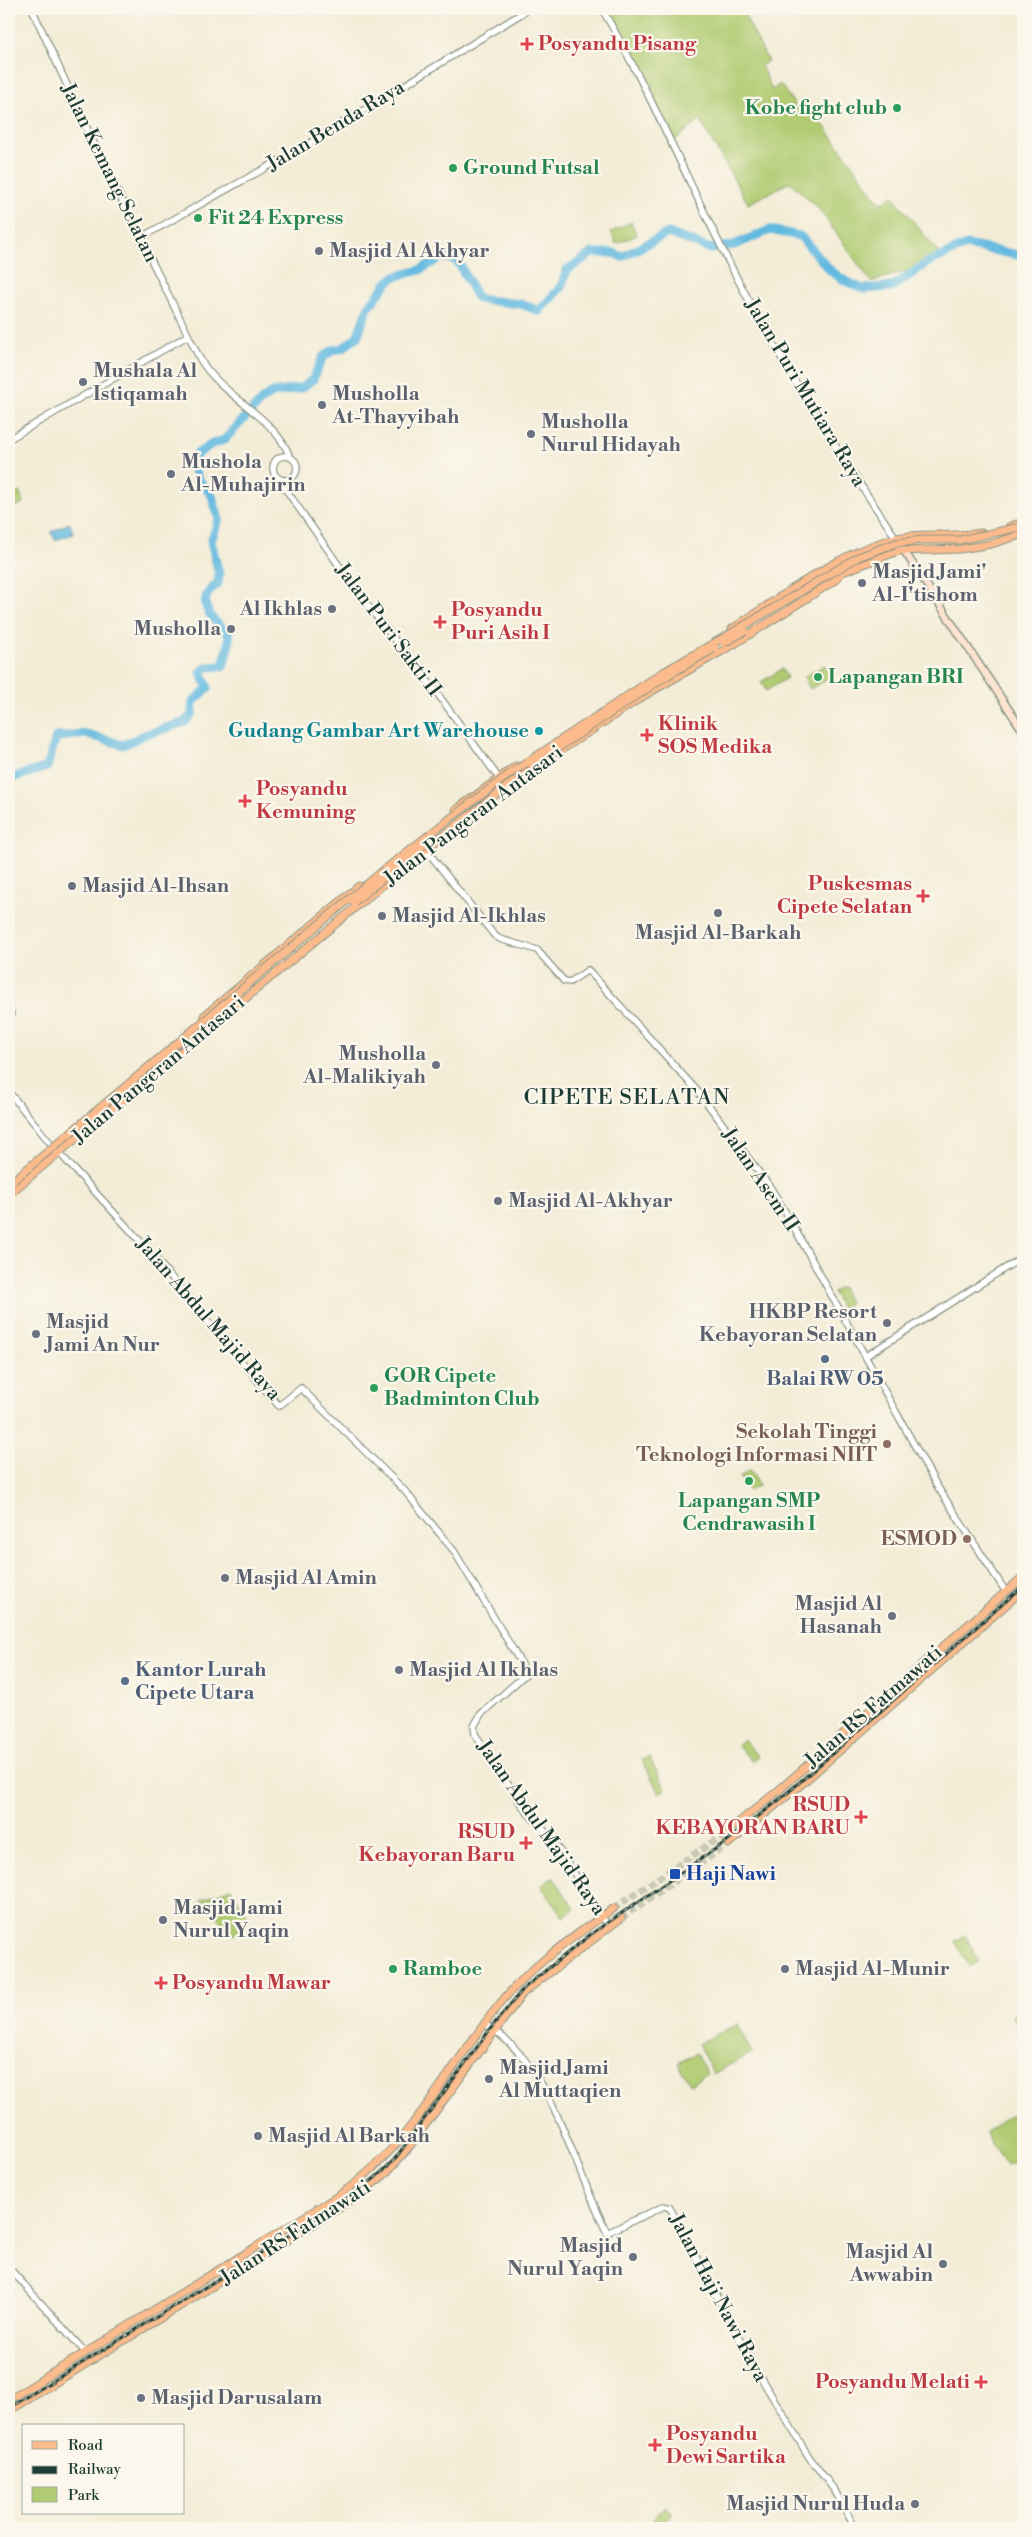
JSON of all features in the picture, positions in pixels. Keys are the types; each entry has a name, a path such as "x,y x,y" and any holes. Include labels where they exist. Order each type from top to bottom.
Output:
{"main road":[{"name":"Jalan Pangeran Antasari","path":"9,1182 51,1144 360,886 418,840 498,777 642,682 721,636 819,574 864,549 896,538 976,534 1022,527"},
{"name":"Jalan Pangeran Antasari","path":"9,1194 426,848 506,787 645,695 736,643 834,581 843,571 904,552 991,544 1022,527"},
{"path":"9,1182 420,842 511,773 662,673 742,628 822,577 872,551 896,543 922,540 960,540 982,537 1022,527"},
{"path":"896,538 1023,731"},
{"path":"9,1189 324,926 451,823 505,783 665,677 843,571"},
{"path":"554,741 560,751"},
{"path":"360,886 368,896"},
{"name":"Jalan RS Fatmawati","path":"723,1835 779,1790 1023,1577"},
{"name":"Jalan RS Fatmawati","path":"728,1844 798,1787 1023,1590"},
{"path":"883,1699 890,1706"},
{"name":"Jalan RS Fatmawati","path":"9,2400 342,2194 368,2174 395,2147 485,2024 528,1974 614,1908"},
{"name":"Jalan RS Fatmawati","path":"9,2411 343,2206 370,2186 406,2151 494,2029 528,1988 621,1918"}],"street":[{"name":"Jalan Kemang Selatan","path":"32,9 140,238 187,329 187,336 210,374 249,409 285,446 290,458"},
{"name":"Jalan Benda Raya","path":"140,238 305,146 529,9"},
{"name":"Jalan Puri Mutiara Raya","path":"602,9 632,64 721,247 796,384 896,538"},
{"path":"9,439 187,336"},
{"path":"279,458 290,458 295,462 296,472 291,478 283,480 275,475 274,466 279,458"},
{"name":"Jalan Puri Sakti II","path":"283,480 284,487 324,546 498,777"},
{"name":"Jalan Asem II","path":"418,840 494,935 500,939 537,950 564,981 570,982 584,972 590,971 700,1094 770,1187 937,1486 1006,1592"},
{"path":"9,1007 9,1016"},
{"path":"9,1092 59,1153"},
{"name":"Jalan Abdul Majid Raya","path":"59,1153 151,1253 279,1406 301,1388 404,1490 454,1550 527,1673 481,1714 474,1726 476,1734 525,1810 553,1840 608,1926"},
{"path":"866,1356 1023,1257"},
{"name":"Jalan Haji Nawi Raya","path":"485,2024 494,2029 522,2055 550,2098 607,2233 664,2206 670,2208 753,2365 809,2458 835,2491 856,2528"},
{"path":"9,2268 86,2353"}],"green space":[{"path":"609,9 746,9 745,16 768,61 761,66 772,90 780,84 798,109 808,104 881,204 892,195 938,252 923,266 871,282 818,208 790,182 748,204 700,120 674,141"},
{"path":"631,222 637,235 616,244 611,232"},
{"path":"19,492 24,502 9,511 9,498"},
{"name":"Lapangan BRI","path":"825,665 831,677 810,689 804,677"},
{"path":"782,669 787,678 766,691 761,682"},
{"path":"842,1287 850,1304 841,1309 833,1292"},
{"name":"Lapangan SMP Cendrawasih I","path":"750,1470 759,1485 749,1491 740,1477"},
{"path":"744,1739 758,1757 752,1762 737,1744"},
{"path":"649,1757 666,1789 659,1793 642,1760"},
{"path":"553,1877 575,1909 563,1917 541,1886"},
{"path":"231,1888 250,1920 233,1935 201,1900"},
{"path":"965,1935 979,1961 969,1967 955,1941"},
{"path":"1023,2005 1023,2040 1012,2016"},
{"path":"737,2024 752,2053 713,2074 698,2044"},
{"path":"696,2053 707,2074 690,2084 678,2063"},
{"path":"1023,2108 1023,2158 1006,2166 985,2132"},
{"path":"666,2506 673,2513 660,2525 653,2518"}],"water":[{"path":"69,523 74,534 55,540 51,532"}],"waterway":[{"path":"9,779 47,767 56,737 87,734 123,745 144,735 185,722 192,714 193,702 208,688 201,672 207,667 223,666 229,643 229,634 212,617 206,606 208,593 218,583 219,574 211,541 219,519 212,496 198,479 192,465 197,454 212,444 224,440 263,399 272,393 302,388 313,379 323,357 333,350 343,348 357,337 368,308 387,283 394,277 420,270 442,257 457,260 478,299 521,304 539,311 561,287 567,270 592,253 614,253 622,257 668,233 711,249 734,245 770,230 800,236 831,271 845,281 863,289 892,287 927,263 966,245 1023,256"}],"tunnel":[{"path":"614,1908 723,1835"},
{"path":"621,1918 728,1844"}],"railway":[{"path":"9,2408 340,2204 375,2178 394,2160 494,2024 525,1987 591,1934 727,1841 784,1796 1023,1586"}],"place":[{"name":"Posyandu Pisang","path":"527,44"},
{"name":"Kobe fight club","path":"897,108"},
{"name":"Ground Futsal","path":"453,168"},
{"name":"Fit 24 Express","path":"198,218"},
{"name":"Masjid Al Akhyar","path":"319,251"},
{"name":"Mushala Al Istiqamah","path":"83,382"},
{"name":"Musholla At-Thayyibah","path":"322,405"},
{"name":"Musholla Nurul Hidayah","path":"531,434"},
{"name":"Mushola Al-Muhajirin","path":"171,474"},
{"name":"Masjid Jami' Al-I'tishom","path":"862,583"},
{"name":"Al Ikhlas","path":"332,609"},
{"name":"Posyandu Puri Asih I","path":"440,622"},
{"name":"Musholla","path":"231,629"},
{"name":"Lapangan BRI","path":"818,677"},
{"name":"Gudang Gambar Art Warehouse","path":"539,731"},
{"name":"Klinik SOS Medika","path":"647,735"},
{"name":"Posyandu Kemuning","path":"245,801"},
{"name":"Masjid Al-Ihsan","path":"72,886"},
{"name":"Puskesmas Cipete Selatan","path":"923,896"},
{"name":"Masjid Al-Barkah","path":"718,913"},
{"name":"Masjid Al-Ikhlas","path":"382,916"},
{"name":"Musholla Al-Malikiyah","path":"436,1065"},
{"name":"Masjid Al-Akhyar","path":"498,1201"},
{"name":"HKBP Resort Kebayoran Selatan","path":"887,1323"},
{"name":"Masjid Jami An Nur","path":"36,1334"},
{"name":"Balai RW 05","path":"825,1359"},
{"name":"GOR Cipete Badminton Club","path":"374,1388"},
{"name":"Sekolah Tinggi Teknologi Informasi NIIT","path":"887,1444"},
{"name":"Lapangan SMP Cendrawasih I","path":"749,1481"},
{"name":"ESMOD","path":"967,1539"},
{"name":"Masjid Al Amin","path":"225,1578"},
{"name":"Masjid Al Hasanah","path":"892,1616"},
{"name":"Masjid Al Ikhlas","path":"399,1670"},
{"name":"Kantor Lurah Cipete Utara","path":"125,1681"},
{"name":"RSUD KEBAYORAN BARU","path":"861,1817"},
{"name":"RSUD Kebayoran Baru","path":"526,1843"},
{"name":"Haji Nawi","path":"675,1874"},
{"name":"Masjid Jami Nurul Yaqin","path":"163,1920"},
{"name":"Ramboe","path":"393,1969"},
{"name":"Masjid Al-Munir","path":"785,1969"},
{"name":"Posyandu Mawar","path":"161,1983"},
{"name":"Masjid Jami Al Muttaqien","path":"489,2079"},
{"name":"Masjid Al Barkah","path":"258,2136"},
{"name":"Masjid Nurul Yaqin","path":"633,2257"},
{"name":"Masjid Al Awwabin","path":"943,2264"},
{"name":"Posyandu Melati","path":"981,2382"},
{"name":"Masjid Darusalam","path":"141,2398"},
{"name":"Posyandu Dewi Sartika","path":"655,2445"},
{"name":"Masjid Nurul Huda","path":"915,2504"}],"district":[{"name":"CIPETE SELATAN","path":"627,1097"}]}
